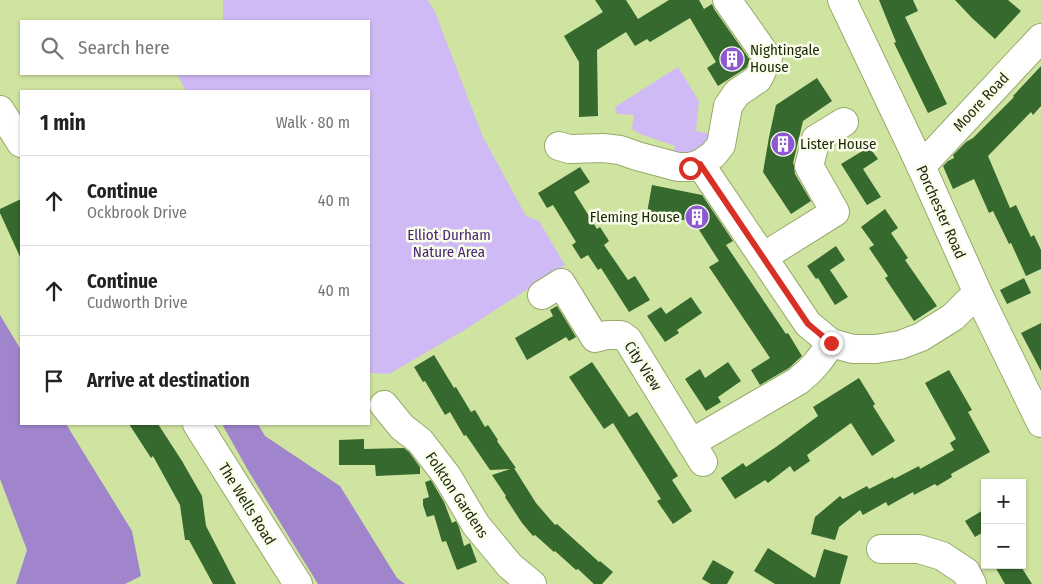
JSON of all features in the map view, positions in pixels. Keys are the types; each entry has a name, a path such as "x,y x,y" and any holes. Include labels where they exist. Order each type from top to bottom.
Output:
{"street":[{"path":"559,146 569,149 602,148 620,150 678,167 690,168 713,155 721,145 728,106 737,93 758,79 768,58 728,0"},
{"name":"Porchester Road","path":"842,0 920,164 980,298 1038,405"},
{"name":"Moore Road","path":"920,164 928,158 1041,38"},
{"path":"0,110 20,141"},
{"path":"763,257 835,212 809,166 816,138 844,122"},
{"path":"700,164 808,324 831,343 853,349 876,349 900,345 922,336 953,317 968,302 980,298"},
{"name":"City View","path":"542,295 561,284 596,338 607,335 621,335 628,340 697,453 812,370 831,343"},
{"name":"Folkton Gardens","path":"384,405 402,427 420,441 448,476 476,525 510,566 532,584"},
{"name":"The Wells Road","path":"198,425 298,584"},
{"path":"881,549 919,540 966,572 972,584"}],"green space":[{"name":"Elliot Durham Nature Area","path":"223,0 428,0 435,12 483,137 526,216 539,221 565,265 463,331 389,374 370,373 370,90 185,90 178,75 370,75 370,20 223,20"},
{"path":"678,67 699,101 696,131 711,134 708,142 688,157 673,155 675,146 640,134 632,129 634,115 617,114 615,107"}],"shaded area":[{"path":"0,315 20,348 20,425 67,425 132,531 141,576 125,584 16,584 27,550 0,479"},
{"path":"223,425 259,425 265,436 340,486 397,578 405,584 318,584 249,472"}],"building":[{"name":"Nightingale House","path":"595,0 626,0 638,19 669,0 699,0 704,9 712,4 750,60 746,68 718,86 707,68 716,62 690,18 650,42 647,39 635,46 626,32 597,50 598,116 579,117 579,62 564,36 603,12"},
{"path":"879,0 913,0 918,11 905,17 947,104 928,113 894,43 896,42"},
{"path":"955,0 1008,0 1021,11 995,39"},
{"path":"1041,66 1041,106 1033,115 1031,112 988,156 1010,208 1016,205 1031,237 1034,235 1041,250 1041,269 1026,276 1011,243 1009,244 993,211 989,213 974,179 953,189 943,166 954,158 953,155 1014,97"},
{"name":"Lister House","path":"817,78 832,101 803,121 793,163 795,174 811,201 791,214 763,172 769,137 776,105"},
{"path":"869,147 878,159 863,169 881,197 867,205 841,164"},
{"path":"580,167 590,182 574,192 597,229 600,227 609,241 604,245 628,280 635,276 650,300 629,312 601,268 598,270 588,255 581,259 572,245 576,242 553,205 547,208 538,193"},
{"path":"652,185 702,195 733,241 726,245 802,356 789,368 760,385 751,370 770,358 709,267 719,261 694,222 647,213"},
{"path":"20,199 20,257 0,213 0,209"},
{"path":"885,209 898,228 891,233 908,258 905,260 937,306 914,321 885,278 888,276 869,248 874,245 861,227"},
{"path":"836,246 845,260 830,270 848,297 835,305 818,278 816,279 807,266"},
{"path":"1024,278 1031,293 1007,304 1000,290"},
{"path":"691,297 702,313 677,330 679,333 665,342 647,316 661,307 666,314"},
{"path":"557,306 576,337 569,341 566,337 527,360 515,338 553,316 550,310"},
{"path":"1041,323 1041,371 1021,333"},
{"path":"434,355 471,412 475,410 485,427 488,425 536,503 555,525 557,524 599,562 613,572 602,584 594,584 535,535 533,536 522,523 492,475 510,469 490,470 466,435 464,436 450,412 445,415 425,381 423,382 414,367"},
{"path":"592,362 629,417 637,412 678,476 672,480 692,511 673,524 657,501 661,499 613,423 604,429 569,377"},
{"path":"728,362 741,381 718,397 721,402 706,411 685,379 700,369 705,378"},
{"path":"949,370 972,410 968,412 990,452 951,474 952,477 937,486 935,484 914,495 913,492 888,506 886,502 863,515 860,510 839,527 835,540 811,534 815,517 840,496 843,499 867,486 869,489 919,466 920,469 954,450 950,443 956,439 925,383"},
{"path":"859,378 875,404 873,406 895,441 872,456 851,423 807,455 810,461 794,472 790,466 768,483 765,480 735,499 721,478 743,463 746,467 776,447 818,416 813,407"},
{"path":"130,425 159,425 202,496 206,526 236,584 213,584 189,540 185,540 180,505 153,456 151,458"},
{"path":"364,439 364,449 404,448 420,467 420,474 376,476 375,465 339,465 339,440"},
{"path":"431,480 444,502 452,523 456,521 459,527 464,546 470,543 477,562 457,570 446,541 442,542 434,515 427,517 423,499 429,497 425,482"},
{"path":"981,511 981,533 975,537 965,521"},
{"path":"768,548 815,578 824,549 848,556 840,584 775,584 754,571"},
{"path":"713,560 734,572 727,584 711,584 702,579"},
{"path":"996,569 1023,569 1032,584 1005,584"}],"place":[{"name":"Nightingale House","path":"732,59"},
{"name":"Lister House","path":"783,144"},
{"name":"Fleming House","path":"697,217"}],"route":[{"path":"690,168 700,164 808,324 831,343"}]}
